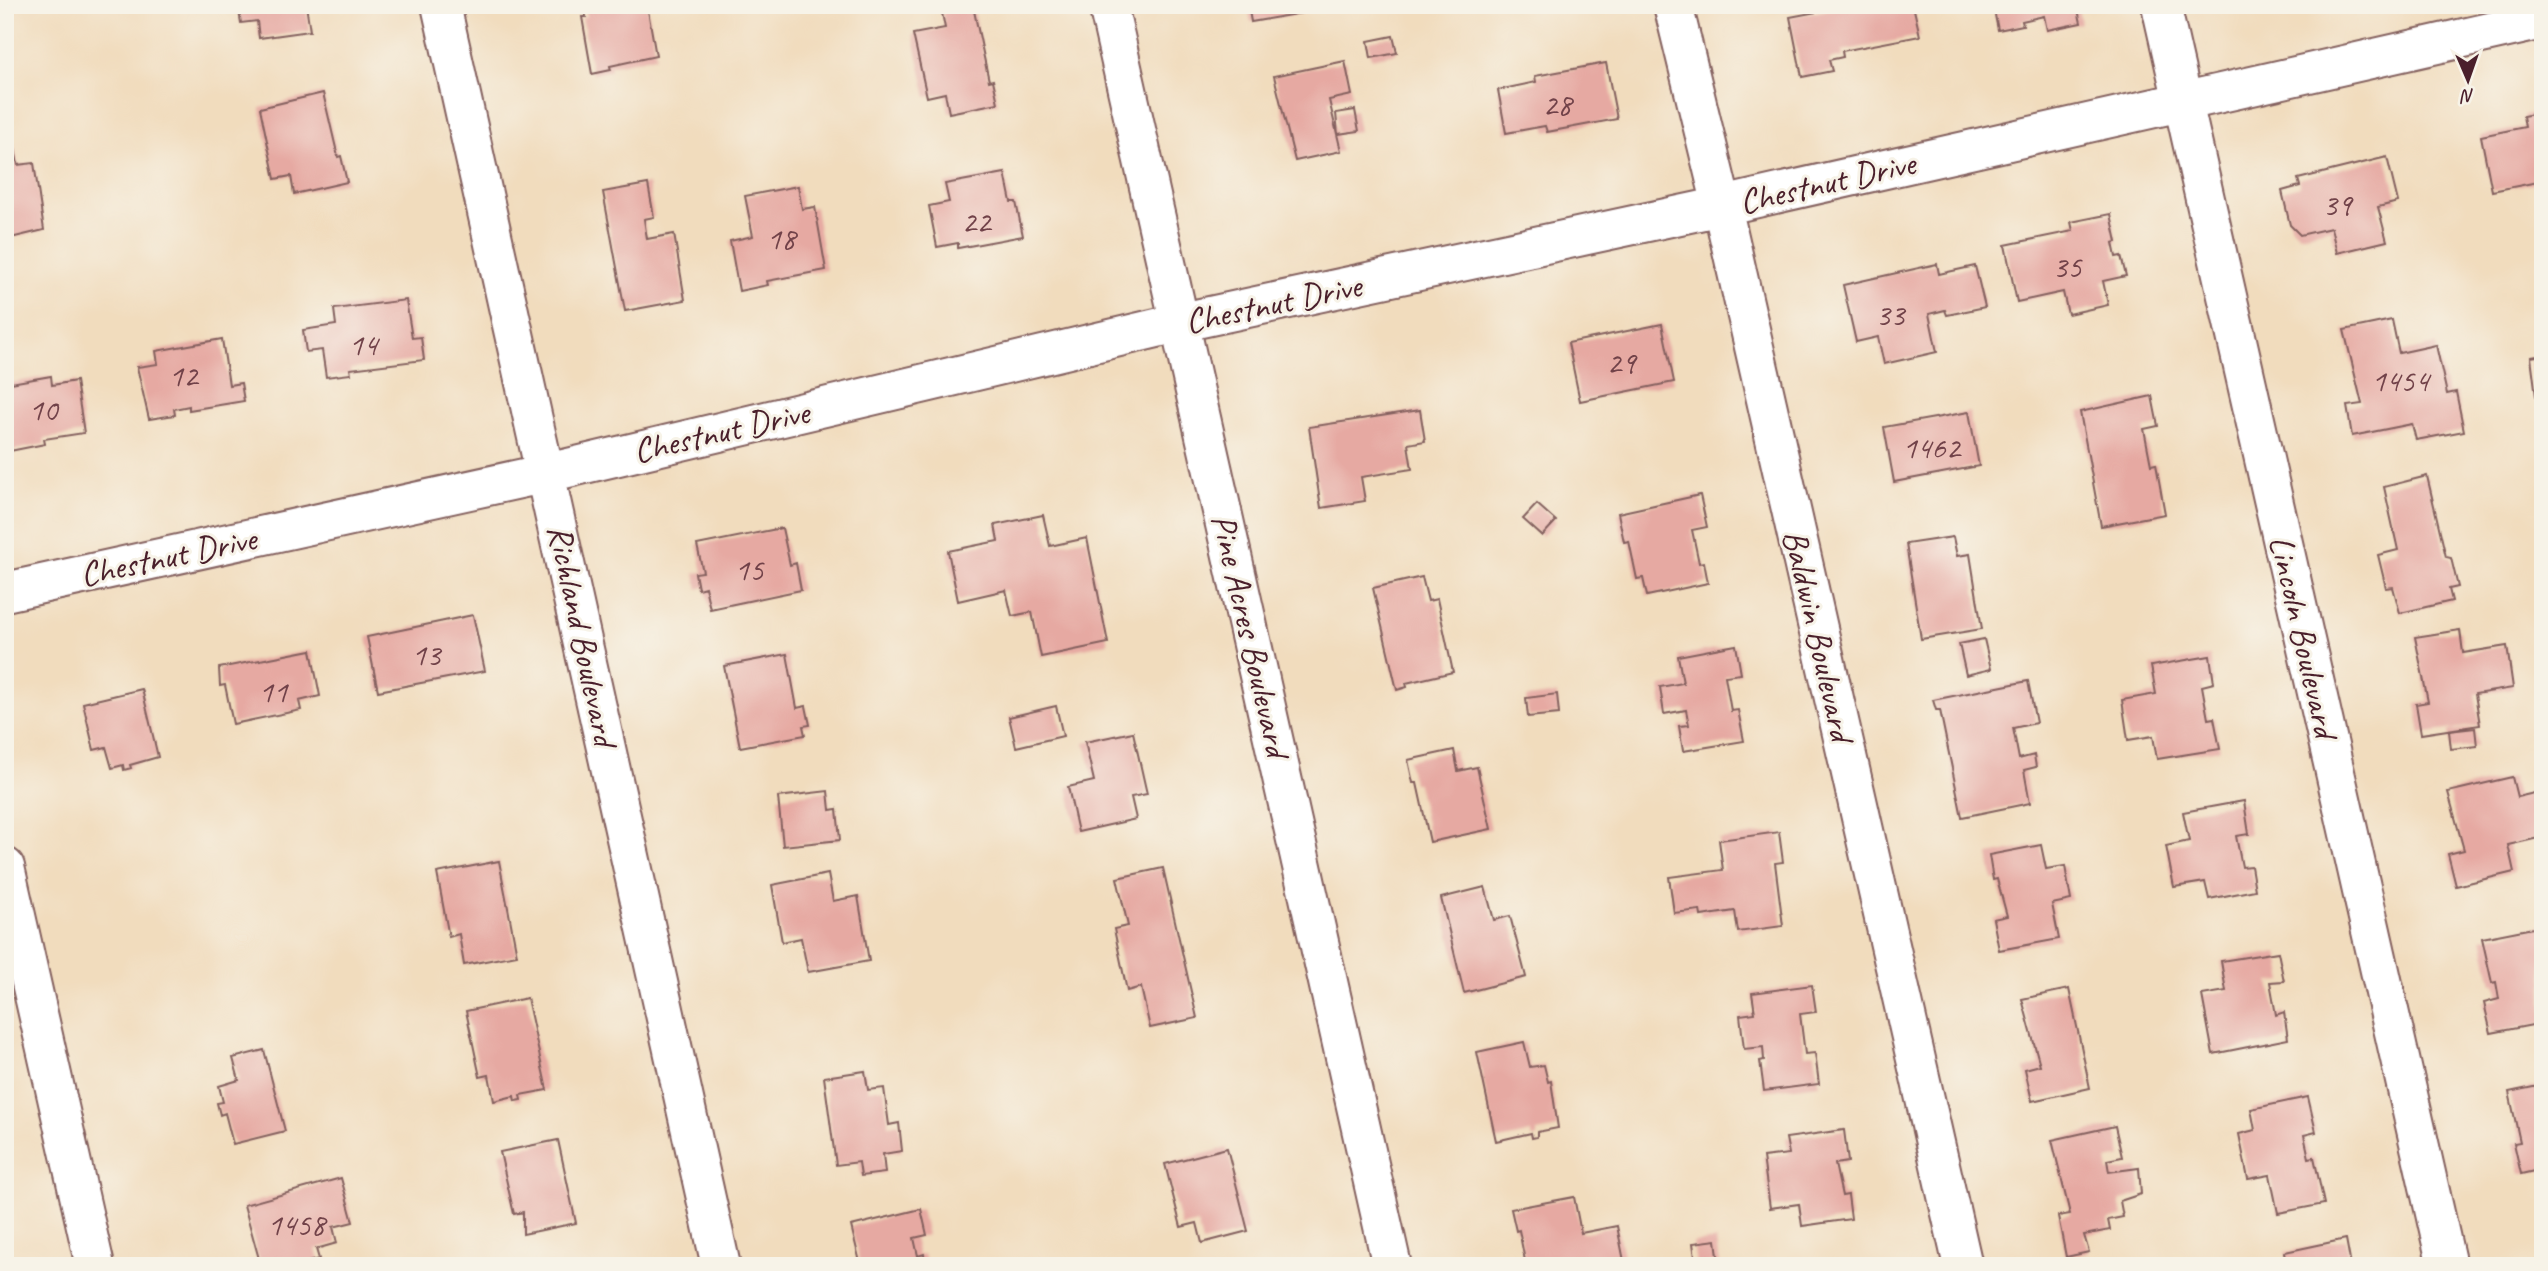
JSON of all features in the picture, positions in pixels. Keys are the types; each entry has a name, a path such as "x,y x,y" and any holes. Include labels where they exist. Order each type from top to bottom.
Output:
{"street":[{"name":"Richland Boulevard","path":"441,5 547,472 721,1266"},
{"name":"Pine Acres Boulevard","path":"1108,5 1182,322 1392,1266"},
{"name":"Baldwin Boulevard","path":"1673,5 1722,206 1963,1266"},
{"name":"Lincoln Boulevard","path":"2161,5 2447,1266"},
{"name":"Chestnut Drive","path":"5,592 547,472 1182,322 1722,206 2543,20"},
{"path":"5,867 95,1266"}],"building":[{"path":"10,5 11,15 5,16 5,6"},
{"path":"238,5 306,5 310,31 259,38 257,21 241,23"},
{"path":"584,5 647,5 656,56 610,66 611,70 592,74 582,17 586,17"},
{"path":"1248,5 1307,5 1308,12 1251,22"},
{"path":"1853,5 1913,5 1920,36 1842,51 1843,57 1829,60 1832,71 1802,77 1790,17"},
{"path":"1993,5 2077,5 2081,23 2047,30 2044,16 2022,21 2023,25 1998,30"},
{"path":"973,6 989,81 993,80 998,103 949,113 945,93 927,97 913,34 945,28 942,13"},
{"path":"1393,36 1397,53 1371,58 1368,41"},
{"path":"5,46 11,73 5,74"},
{"path":"1345,61 1352,95 1329,100 1341,151 1295,161 1274,76"},
{"path":"1606,63 1617,119 1547,132 1545,126 1506,133 1498,90 1536,82 1535,76"},
{"path":"323,93 338,157 341,156 347,182 294,194 291,176 275,179 260,108"},
{"path":"1355,110 1359,131 1338,134 1336,113"},
{"path":"2543,112 2543,181 2492,191 2481,136 2525,127 2523,116"},
{"path":"14,144 18,165 34,163 44,230 5,237 5,145"},
{"path":"2387,157 2398,202 2378,207 2387,241 2337,253 2331,228 2300,235 2290,225 2282,191 2300,186 2298,179"},
{"path":"1005,173 1011,202 1016,202 1023,236 958,248 958,243 937,247 929,206 949,202 945,184"},
{"path":"648,184 654,217 644,219 647,239 674,234 685,300 625,311 603,192"},
{"path":"798,186 802,209 815,207 826,270 767,281 768,285 739,291 730,241 753,236 745,196"},
{"path":"2111,214 2117,242 2113,243 2116,257 2121,256 2126,276 2103,281 2108,305 2068,314 2063,292 2017,302 2005,245 2073,231 2071,222"},
{"path":"1937,264 1939,274 1975,266 1985,307 1947,315 1945,310 1929,314 1937,352 1884,364 1878,337 1856,342 1843,285"},
{"path":"406,300 412,338 421,337 424,360 350,369 351,374 326,377 322,350 306,352 303,330 336,325 334,309"},
{"path":"2392,320 2399,353 2436,345 2447,394 2456,392 2464,431 2416,440 2412,424 2352,436 2347,406 2362,404 2344,330"},
{"path":"1662,324 1674,382 1580,401 1568,343"},
{"path":"222,339 229,385 241,383 244,401 189,410 189,406 174,409 175,415 149,419 137,367 158,364 156,351"},
{"path":"2543,355 2543,395 2536,396 2531,357"},
{"path":"51,376 52,385 76,381 84,433 44,439 45,444 5,452 5,384"},
{"path":"2152,396 2158,426 2144,429 2151,465 2156,464 2165,514 2101,526 2080,412"},
{"path":"1420,410 1425,441 1408,444 1412,469 1361,477 1365,501 1321,508 1309,427"},
{"path":"1969,412 1979,466 1894,482 1884,427"},
{"path":"2427,476 2446,557 2451,558 2458,587 2449,589 2452,601 2400,613 2393,587 2386,588 2378,555 2398,550 2384,487"},
{"path":"1700,495 1707,527 1692,530 1699,563 1704,562 1708,583 1647,596 1643,578 1637,579 1629,541 1624,542 1618,513"},
{"path":"1537,504 1556,521 1542,536 1523,519"},
{"path":"1043,515 1050,546 1087,538 1108,643 1041,657 1032,612 1012,616 1006,590 958,601 948,551 998,541 995,525"},
{"path":"782,528 790,565 796,563 801,590 710,609 705,587 698,589 695,573 703,572 697,545"},
{"path":"1953,537 1957,556 1970,554 1982,629 1921,639 1906,544"},
{"path":"1422,577 1428,601 1437,599 1453,672 1406,683 1407,687 1397,690 1373,588"},
{"path":"473,615 485,671 378,691 367,637"},
{"path":"2460,630 2463,653 2507,646 2513,688 2475,694 2480,725 2421,734 2416,704 2428,702 2415,637"},
{"path":"1984,639 1991,669 1966,675 1959,644"},
{"path":"1736,645 1741,674 1725,676 1731,711 1738,710 1744,741 1683,751 1679,726 1689,725 1686,710 1664,714 1660,687 1683,683 1678,656"},
{"path":"311,650 320,696 299,701 301,710 233,724 225,685 220,686 219,668"},
{"path":"787,654 797,708 806,706 810,725 803,726 805,735 740,747 724,666"},
{"path":"2210,656 2214,683 2202,686 2208,719 2214,718 2220,749 2157,759 2153,736 2128,740 2122,700 2156,694 2151,666"},
{"path":"2028,681 2036,723 2013,728 2019,759 2034,755 2036,767 2024,770 2030,803 1962,817 1940,710 1936,710 1933,700"},
{"path":"142,689 158,757 130,765 131,768 124,770 123,765 112,768 106,747 94,750 83,703"},
{"path":"1557,694 1559,714 1528,717 1526,698"},
{"path":"1056,706 1063,736 1016,747 1009,717"},
{"path":"2475,728 2477,746 2451,749 2449,731"},
{"path":"1133,732 1147,794 1131,797 1136,819 1078,832 1068,787 1094,781 1085,742"},
{"path":"1454,750 1458,771 1477,767 1491,829 1430,842 1417,783 1413,783 1408,760"},
{"path":"2512,777 2517,797 2543,791 2543,837 2508,845 2514,872 2456,886 2448,854 2464,850 2448,792"},
{"path":"828,791 830,810 837,809 840,840 783,846 778,797"},
{"path":"2244,801 2249,834 2236,836 2242,867 2251,866 2255,890 2209,899 2205,882 2174,887 2166,846 2189,841 2183,812"},
{"path":"1779,832 1783,862 1775,863 1783,926 1738,932 1735,911 1701,916 1700,910 1674,913 1669,877 1723,870 1719,840"},
{"path":"2041,845 2046,869 2065,866 2071,900 2052,904 2059,939 1999,950 1993,919 2007,916 1997,879 1993,880 1989,855"},
{"path":"499,861 517,955 464,965 459,934 449,937 437,873"},
{"path":"1163,868 1197,1018 1150,1028 1141,987 1127,991 1114,929 1128,926 1117,878"},
{"path":"828,874 833,901 858,896 869,961 808,972 801,938 782,942 772,885"},
{"path":"1485,887 1494,920 1510,916 1526,977 1464,993 1441,898"},
{"path":"2543,926 2543,1023 2491,1033 2484,1003 2499,999 2496,982 2492,983 2482,938"},
{"path":"2278,952 2284,981 2270,982 2276,1015 2284,1012 2288,1039 2213,1054 2202,995 2226,991 2221,961"},
{"path":"1812,985 1816,1012 1800,1014 1805,1054 1815,1053 1819,1084 1764,1091 1760,1061 1764,1060 1763,1047 1744,1049 1740,1015 1755,1013 1752,993"},
{"path":"2069,989 2090,1088 2032,1101 2025,1069 2040,1065 2022,999"},
{"path":"527,998 547,1090 520,1095 521,1100 515,1101 514,1096 494,1101 489,1075 480,1077 466,1011"},
{"path":"1524,1042 1530,1067 1544,1065 1548,1082 1551,1081 1558,1128 1537,1132 1537,1137 1532,1138 1531,1133 1496,1141 1477,1052"},
{"path":"264,1050 285,1131 233,1144 225,1113 220,1115 217,1103 223,1102 219,1086 239,1080 233,1058"},
{"path":"865,1071 868,1090 884,1088 889,1125 899,1123 902,1151 883,1154 885,1173 861,1176 859,1162 836,1165 824,1077"},
{"path":"2543,1085 2543,1169 2521,1174 2514,1143 2520,1142 2509,1092"},
{"path":"2308,1097 2316,1132 2304,1135 2309,1158 2314,1157 2324,1204 2278,1213 2270,1175 2248,1179 2239,1134 2255,1130 2251,1109"},
{"path":"2115,1126 2122,1157 2107,1160 2109,1172 2139,1168 2141,1194 2120,1201 2123,1217 2108,1220 2110,1230 2084,1235 2089,1252 2066,1257 2058,1216 2070,1214 2052,1140"},
{"path":"1844,1130 1848,1162 1835,1164 1842,1196 1848,1195 1851,1219 1802,1226 1799,1204 1770,1208 1763,1157 1789,1154 1786,1138"},
{"path":"558,1140 576,1223 523,1234 523,1212 514,1214 500,1152"},
{"path":"1227,1148 1248,1231 1202,1243 1197,1223 1181,1227 1165,1164"},
{"path":"341,1178 353,1222 333,1227 337,1243 316,1249 319,1259 293,1266 261,1266 244,1205"},
{"path":"1574,1197 1581,1233 1617,1226 1625,1266 1526,1266 1519,1230 1516,1231 1511,1209"},
{"path":"921,1209 927,1235 914,1238 918,1256 924,1254 927,1266 861,1266 851,1226"},
{"path":"2346,1239 2351,1266 2287,1266 2285,1252"},
{"path":"1716,1240 1719,1263 1696,1265 1693,1243"}]}
